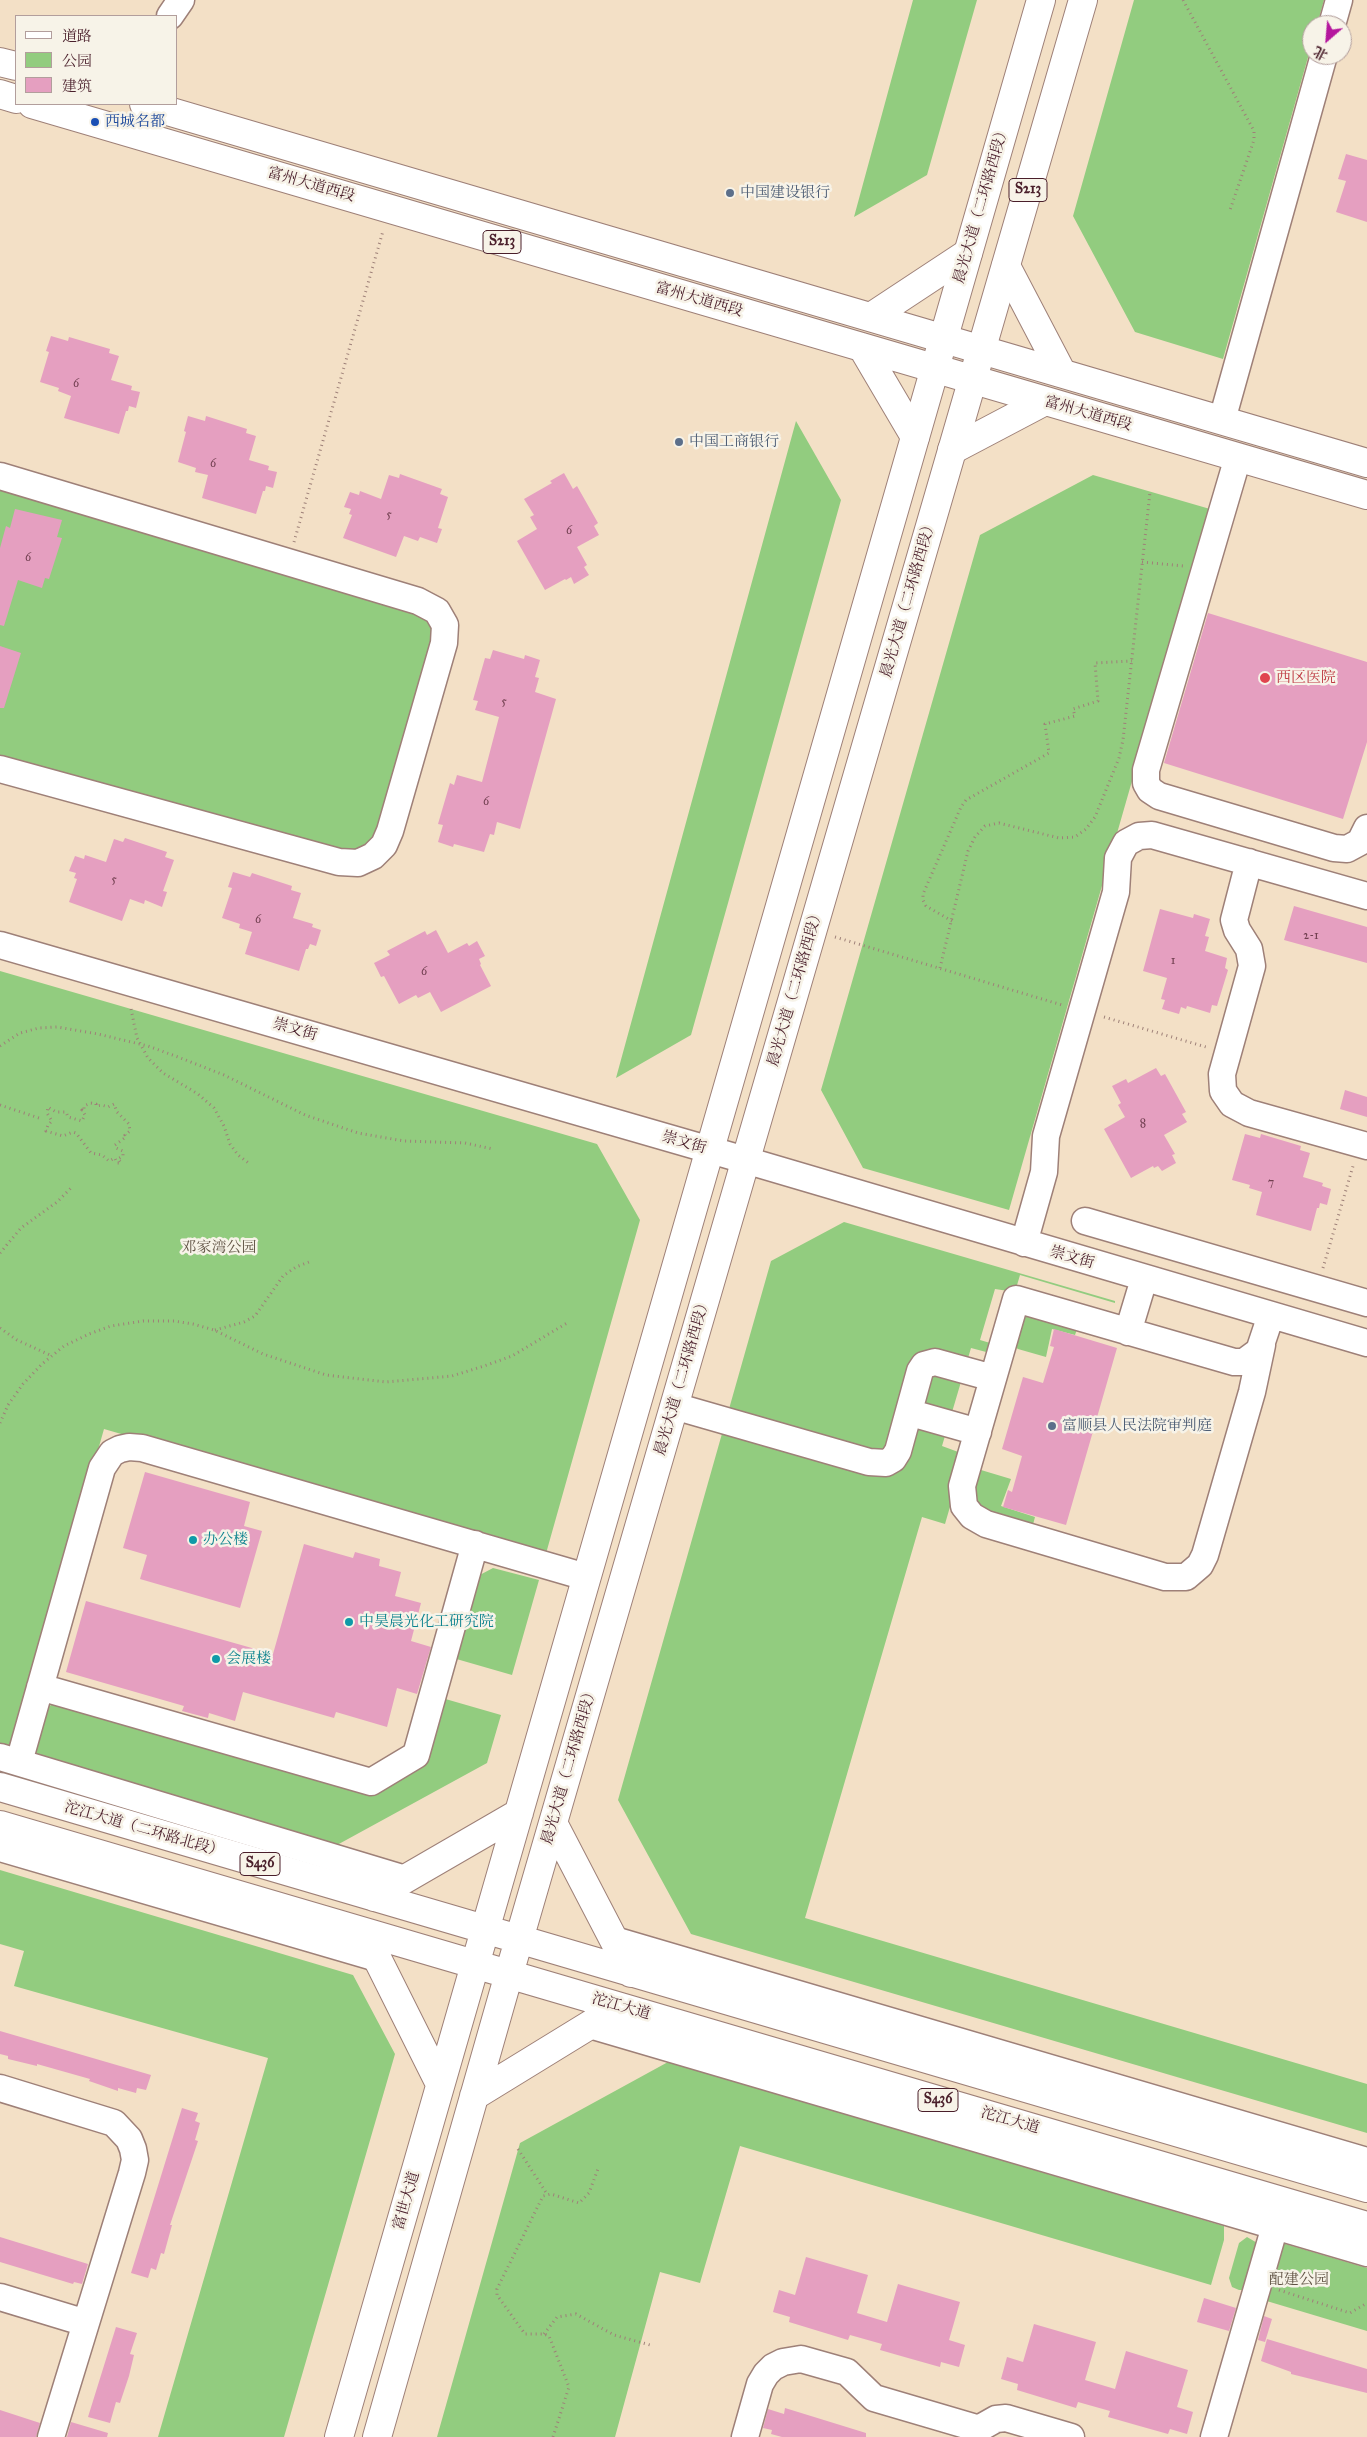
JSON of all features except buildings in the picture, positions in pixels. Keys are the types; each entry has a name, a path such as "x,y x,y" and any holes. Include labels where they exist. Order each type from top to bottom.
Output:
{"main road":[{"name":"晨光大道（二环路西段）","path":"475,1964 1041,0"},
{"name":"晨光大道（二环路西段）","path":"509,1974 1082,0"},
{"path":"0,62 15,66"},
{"path":"0,94 15,99"},
{"name":"富州大道西段","path":"35,105 1367,495"},
{"name":"富州大道西段","path":"147,105 1367,463"},
{"path":"870,317 968,252"},
{"path":"1006,266 1062,373"},
{"path":"862,347 915,437"},
{"path":"952,450 1045,401"},
{"name":"沱江大道（二环路北段）","path":"0,1787 519,1940"},
{"path":"374,1897 519,1813"},
{"path":"553,1823 630,1973"},
{"name":"S436","path":"0,1825 509,1974"},
{"path":"364,1932 440,2084"},
{"name":"S436","path":"519,1940 1367,2188"},
{"name":"富世大道","path":"339,2437 475,1964"},
{"path":"377,2437 509,1974"},
{"name":"沱江大道","path":"509,1974 1367,2226"},
{"path":"474,2096 619,2006"}],"street":[{"path":"171,15 181,0"},
{"path":"1335,15 1339,0"},
{"path":"1222,420 1321,65"},
{"path":"1238,457 1146,770 1146,782 1150,790 1159,796 1334,848 1347,849 1360,842 1367,828"},
{"path":"0,476 418,601 438,611 445,625 444,643 390,831 384,845 373,856 358,864 340,862 0,770"},
{"path":"1024,1243 1044,1172 1046,1136 1118,884 1118,858 1126,843 1139,836 1152,835 1367,896"},
{"path":"1249,862 1234,920 1237,930 1249,949 1252,966 1228,1053 1222,1083 1223,1091 1232,1104 1250,1113 1363,1145"},
{"name":"崇文街","path":"0,945 745,1160 1144,1279 1367,1343"},
{"path":"1085,1221 1317,1288 1352,1294 1332,1333"},
{"path":"1128,1332 1144,1279"},
{"path":"1262,1345 1253,1357 1244,1362 1234,1362 1016,1299 962,1494 964,1506 975,1519 986,1524 1176,1578 1186,1577 1194,1572 1205,1555 1252,1392 1262,1345 1271,1315"},
{"path":"674,1406 879,1464 893,1460 920,1371 928,1362 935,1362 993,1378"},
{"path":"1234,1362 1248,1374 1252,1392"},
{"path":"906,1422 911,1416 918,1415 978,1432"},
{"path":"405,1879 9,1759 40,1687 102,1468 112,1454 120,1449 129,1447 142,1448 586,1577"},
{"path":"40,1687 371,1782 416,1756 475,1544"},
{"path":"0,1848 377,1958"},
{"path":"614,1940 1367,2161"},
{"path":"590,2025 1367,2252"},
{"path":"0,2088 114,2123 130,2139 135,2160 51,2437"},
{"path":"1214,2437 1275,2226"},
{"path":"0,2297 86,2322"},
{"path":"745,2437 760,2384 766,2374 773,2367 783,2362 801,2358 846,2372 874,2398 976,2428 980,2428 996,2419 1006,2418 1071,2437"}],"path":[{"path":"1183,0 1254,130 1254,140 1230,210"},
{"path":"288,562 389,208"},
{"path":"940,968 968,851 975,837 985,826 999,823 1059,838 1075,837 1086,830 1094,817 1119,758 1126,721 1150,492"},
{"path":"1142,562 1206,568"},
{"path":"952,921 926,906 923,894 961,807 966,800 1049,753 1045,724 1075,716 1073,709 1098,701 1095,663 1132,661"},
{"path":"812,930 1228,1053"},
{"path":"131,1009 140,1044 148,1058 163,1073 198,1094 214,1108 224,1126 230,1144 238,1155 250,1164"},
{"path":"0,1046 20,1033 38,1028 57,1027 140,1044 224,1075 305,1115 341,1128 382,1138 444,1141 493,1149"},
{"path":"94,1103 96,1106 108,1107 112,1104 116,1112 124,1118 124,1122 131,1128 126,1137 114,1144 116,1148 123,1151 123,1156 118,1159 122,1162 119,1164 115,1158 109,1161 102,1155 92,1153 80,1138 73,1132 63,1136 48,1133 46,1128 52,1118 47,1113 48,1107 56,1112 66,1112 71,1118 82,1121 86,1115 82,1110 85,1110 84,1107 86,1105 94,1103"},
{"path":"0,1106 42,1119"},
{"path":"1317,1288 1363,1145"},
{"path":"0,1252 21,1228 57,1202 73,1186"},
{"path":"214,1330 244,1322 255,1316 283,1276 309,1262"},
{"path":"0,1423 8,1405 22,1384 52,1356 64,1346 88,1334 111,1326 143,1321 174,1321 214,1330 263,1354 318,1373 361,1381 386,1382 452,1376 484,1366 512,1356 567,1323"},
{"path":"0,1328 17,1340 52,1356"},
{"path":"518,2149 547,2194 579,2203 590,2193 599,2166"},
{"path":"547,2194 543,2196 497,2289 496,2295 525,2334 544,2334 549,2336 569,2387 553,2437"},
{"path":"1258,2284 1350,2313 1367,2303"},
{"path":"544,2334 557,2317 576,2314 614,2335 650,2345"}],"green space":[{"path":"913,0 977,0 927,175 854,217"},
{"path":"1134,0 1324,0 1320,15 1302,15 1302,65 1306,65 1223,359 1135,332 1073,216"},
{"path":"796,421 841,500 691,1035 616,1078"},
{"path":"1093,475 1210,509 1009,1210 863,1168 821,1090 980,535"},
{"path":"0,487 411,608 427,618 432,629 433,642 381,828 366,848 350,853 0,759"},
{"name":"邓家湾公园","path":"0,971 597,1144 640,1220 545,1557 104,1429 12,1751 0,1748"},
{"path":"844,1222 1115,1301 1115,1303 1020,1275 1015,1292 995,1289 980,1340 997,1345 990,1353 971,1348 942,1446 961,1453 963,1462 945,1524 922,1517 805,1918 1367,2084 1367,2133 691,1934 618,1800 771,1261"},
{"path":"1032,1314 1079,1323 1075,1335 1052,1329 1046,1357 1018,1349 1015,1347 1022,1319"},
{"path":"981,1470 1011,1479 1001,1506 1035,1517 1031,1532 977,1513 971,1477"},
{"path":"493,1568 539,1580 512,1675 453,1658 476,1577"},
{"path":"442,1698 501,1715 487,1763 337,1845 28,1756 42,1710 57,1702 371,1793"},
{"path":"0,1870 353,1975 395,2054 284,2437 158,2437 268,2058 14,1986 24,1951 0,1944"},
{"path":"668,2062 1224,2226 1224,2240 1211,2285 740,2146 700,2283 660,2272 615,2437 437,2437 520,2143"},
{"path":"1247,2237 1259,2244 1243,2290 1239,2290 1232,2287 1229,2278 1239,2243"},
{"name":"配建公园","path":"1282,2243 1367,2268 1367,2331 1260,2299"}],"place":[{"name":"西城名都","path":"95,122"},
{"name":"中国建设银行","path":"730,193"},
{"name":"中国工商银行","path":"679,442"},
{"name":"西区医院","path":"1265,678"},
{"name":"富顺县人民法院审判庭","path":"1052,1426"},
{"name":"办公楼","path":"193,1540"},
{"name":"中昊晨光化工研究院","path":"349,1622"},
{"name":"会展楼","path":"216,1659"}]}
